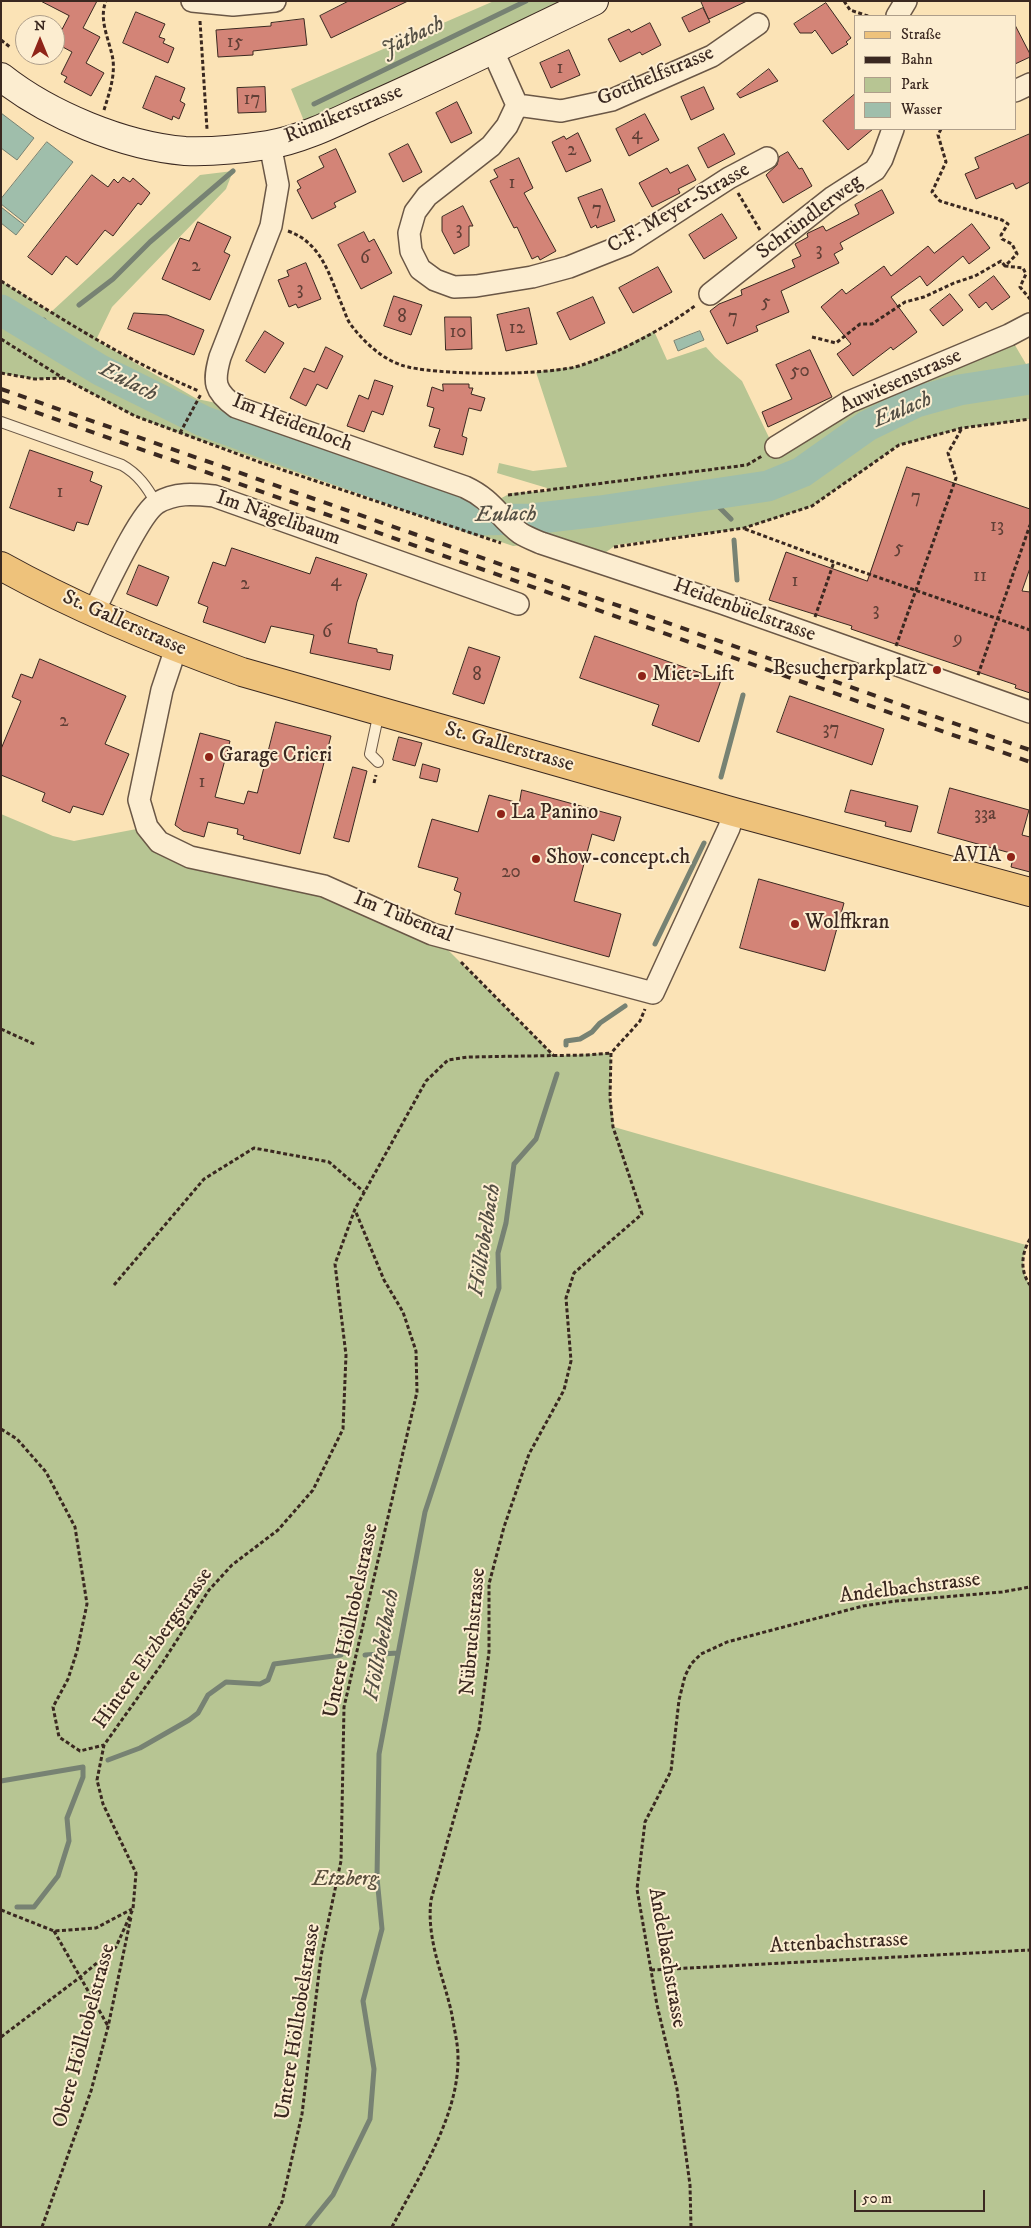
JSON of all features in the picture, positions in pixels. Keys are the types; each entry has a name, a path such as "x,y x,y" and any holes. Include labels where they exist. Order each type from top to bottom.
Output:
{"main road":[{"name":"Rümikerstrasse","path":"1,78 38,104 73,120 147,144 185,151 213,151 270,144 309,133 388,99 594,1"},
{"name":"St. Gallerstrasse","path":"1,566 93,613 176,648 250,674 734,812 1030,892"}],"street":[{"path":"196,2 233,5 275,1"},
{"path":"898,15 906,1"},
{"name":"Gotthelfstrasse","path":"517,105 561,111 612,100 712,56 758,24"},
{"path":"492,49 517,105"},
{"path":"1016,91 1030,84"},
{"name":"C.F. Meyer-Strasse","path":"517,105 507,126 492,146 427,196 415,212 409,232 411,251 420,269 434,280 454,287 476,286 532,277 569,267 627,244 729,178 767,158"},
{"name":"Schründlerweg","path":"710,294 826,202 875,170 882,159 893,130"},
{"name":"Im Heidenloch","path":"270,144 278,185 271,226 220,357 216,372 216,386 222,397 236,407 479,493 492,503 514,539 542,544"},
{"name":"Auwiesenstrasse","path":"776,447 849,402 1009,335 1030,324"},
{"name":"Im Nägelibaum","path":"93,613 142,519 156,503 182,493 214,496 518,604"},
{"name":"Heidenbüelstrasse","path":"542,544 722,603 1030,712"},
{"name":"Im Tubental","path":"176,648 162,690 139,800 147,827 159,842 190,857 324,886 432,934 653,993"},
{"path":"653,993 729,828 734,812"}],"lane":[{"path":"1,422 126,467 145,483 156,503"},
{"path":"378,762 370,754 379,711"}],"path":[{"path":"101,118 112,82 113,60 106,37 106,1"},
{"path":"844,1 850,10 865,15"},
{"path":"196,2 207,135"},
{"path":"1,40 10,47"},
{"path":"940,130 938,135 946,162 932,192 940,201 1002,220 1008,224 1001,236 1002,239 1012,244 1017,254 1005,266"},
{"path":"741,198 758,226"},
{"path":"298,235 312,244 324,261 350,324 375,351 400,365 427,371 536,372 580,366 623,348 685,313 710,294"},
{"path":"812,337 836,343 860,324 872,324 905,302 924,297 954,283 975,276 1001,260 1005,266 1023,268 1026,274 1020,287 1030,299"},
{"path":"1,281 96,340 170,379 202,393"},
{"path":"1,339 63,378 135,416 289,472 514,539"},
{"path":"1,373 35,379 63,378"},
{"path":"180,433 197,399"},
{"path":"595,560 616,546 744,528 812,506 899,446 962,428 1030,419"},
{"path":"897,642 956,478 948,453 962,428"},
{"path":"492,503 511,493 548,491 747,465 776,447"},
{"path":"979,671 1030,525"},
{"path":"744,528 834,562 1030,630"},
{"path":"816,613 834,562"},
{"path":"459,961 554,1056"},
{"path":"611,1053 640,1021 653,993"},
{"path":"1,1029 34,1044"},
{"name":"Hintere Etzbergstrasse","path":"1,2037 79,1978 116,1947 133,1909 136,1873 102,1804 97,1780 104,1745 161,1665 209,1590 232,1565 278,1530 313,1490 343,1430 346,1355 335,1264 355,1209 426,1081 448,1060 468,1057 611,1053"},
{"name":"Nübruchstrasse","path":"392,2227 442,2129 455,2085 458,2057 456,2038 433,1945 429,1914 431,1900 479,1729 489,1652 489,1584 504,1527 529,1454 564,1390 571,1361 566,1298 574,1273 642,1214 613,1127 610,1098 611,1053"},
{"path":"114,1285 204,1179 254,1148 329,1162 364,1192"},
{"name":"Untere Hölltobelstrasse","path":"269,2227 282,2202 302,2114 321,1956 342,1861 344,1707 417,1392 416,1351 403,1312 384,1280 355,1209"},
{"path":"1030,1239 1026,1245 1022,1260 1024,1276 1030,1285"},
{"path":"1,1430 17,1438 46,1472 75,1527 87,1604 77,1651 68,1679 53,1707 59,1737 80,1752 104,1745"},
{"name":"Andelbachstrasse","path":"691,2227 690,2185 677,2090 636,1889 645,1822 671,1771 679,1700 685,1676 691,1664 701,1654 728,1642 864,1606 896,1601 1002,1592 1030,1587"},
{"path":"1,1910 54,1931 96,1928 133,1909"},
{"name":"Obere Hölltobelstrasse","path":"42,2227 91,2091 108,2027 133,1909"},
{"path":"54,1931 108,2027"},
{"name":"Attenbachstrasse","path":"651,1970 1030,1950"}],"green space":[{"path":"494,1 571,1 411,76 304,121 291,89"},
{"path":"233,171 226,189 112,307 96,340 197,399 236,407 492,503 511,493 548,491 547,488 497,473 499,463 533,471 567,467 536,372 580,366 654,331 667,360 706,347 742,381 774,448 1009,335 1026,364 1030,363 1030,419 962,428 899,445 812,506 744,528 616,545 595,560 542,543 513,546 180,433 135,416 63,378 35,379 1,373 1,281 51,312 200,175"},
{"name":"Etzberg","path":"1,814 53,836 74,841 147,827 159,842 324,886 432,934 554,1056 611,1053 610,1098 614,1127 1026,1245 1023,1266 1030,1285 1030,2227 1,2227"}],"water":[{"path":"1,113 34,138 17,160 1,148"},
{"path":"47,142 73,162 25,223 1,204 1,199"},
{"path":"1,207 24,225 16,235 1,223"},
{"path":"700,331 704,340 678,351 674,341"}],"building":[{"path":"41,1 97,1 83,28 100,37 86,63 104,73 91,96 64,82 67,77 61,74 72,52 65,48 65,24 69,16"},
{"path":"349,1 408,1 331,38 320,16"},
{"path":"701,1 747,1 709,19"},
{"path":"826,3 851,38 846,42 848,44 832,54 815,30 812,33 800,33 794,24"},
{"path":"703,8 710,22 689,32 682,18"},
{"path":"136,12 165,24 159,37 165,39 163,43 174,48 168,63 123,43"},
{"path":"304,19 307,45 253,51 253,55 218,57 216,30 271,26 271,23"},
{"path":"650,23 661,45 642,55 640,52 620,62 608,39 629,29 631,32"},
{"path":"1016,27 1030,54 1030,57 1016,64"},
{"path":"569,50 580,75 551,88 540,63"},
{"path":"769,69 778,81 740,98 737,94"},
{"path":"156,76 185,88 180,101 185,104 179,119 173,116 172,120 143,108"},
{"path":"265,87 266,112 238,113 237,88"},
{"path":"704,87 714,109 691,120 681,97"},
{"path":"854,95 854,130 872,130 848,150 823,121"},
{"path":"457,102 472,133 451,143 436,113"},
{"path":"645,114 659,140 629,156 616,129"},
{"path":"578,133 591,161 566,172 552,142 564,136 566,139"},
{"path":"724,134 735,154 708,168 698,148"},
{"path":"1030,134 1030,182 1016,189 1013,183 976,199 965,174 979,168 975,158"},
{"path":"408,144 422,172 403,182 389,154"},
{"path":"336,149 356,192 334,203 336,207 312,219 297,190 301,188 297,181 324,167 319,157"},
{"path":"788,152 799,169 802,168 812,186 783,203 766,175 777,165 779,157"},
{"path":"519,158 533,188 524,193 556,251 540,260 538,256 532,259 517,227 514,228 490,181 498,177 494,170"},
{"path":"688,165 696,180 678,189 680,193 652,207 639,183 667,168 670,173"},
{"path":"92,175 108,187 114,179 118,183 123,177 130,182 133,178 150,193 141,205 138,203 113,236 105,230 77,265 66,256 52,275 28,257"},
{"path":"602,189 615,221 597,228 596,225 591,228 578,198"},
{"path":"882,190 894,213 840,243 843,249 834,254 839,263 781,291 789,312 756,326 758,331 727,344 710,311 719,304 742,295 741,290 795,267 792,260 801,256 795,244 808,237 808,233 823,226 826,231 859,214 855,205"},
{"path":"463,206 473,226 469,226 469,246 454,254 442,231 442,217"},
{"path":"722,214 737,238 704,259 689,235"},
{"path":"198,222 231,237 224,252 230,255 210,300 162,279 180,238 189,241"},
{"path":"972,224 990,248 969,264 963,256 927,286 920,276 891,297 917,332 893,350 891,347 853,376 837,354 851,344 821,307 842,289 846,294 884,266 891,276 928,246 934,253"},
{"path":"364,232 369,242 374,239 392,273 361,289 338,245"},
{"path":"306,263 321,299 298,308 296,304 289,307 278,280 289,276 287,271"},
{"path":"658,267 672,292 633,313 619,288"},
{"path":"994,276 1010,297 992,310 986,302 979,308 969,295"},
{"path":"950,294 963,310 943,326 930,310"},
{"path":"394,296 422,305 411,335 384,326"},
{"path":"593,297 605,323 570,340 557,313"},
{"path":"529,308 537,344 506,351 497,315"},
{"path":"134,313 167,315 204,330 194,355 128,329"},
{"path":"445,317 471,317 472,349 446,350"},
{"path":"265,331 284,343 265,373 246,361"},
{"path":"326,347 343,356 327,389 317,384 306,406 290,398 304,368 314,372"},
{"path":"810,350 832,397 768,427 762,412 792,399 776,365"},
{"path":"375,380 393,386 383,415 372,411 364,432 347,426 359,395 368,399"},
{"path":"443,384 469,384 469,388 473,388 471,394 485,398 481,411 469,408 462,436 467,438 463,455 434,447 440,429 429,426 434,408 427,406 432,387 443,391"},
{"path":"30,450 93,472 90,481 102,486 88,525 77,522 74,531 10,508"},
{"path":"907,467 1030,509 1030,568 1022,591 1030,592 1030,693 1015,688 1016,685 851,629 852,626 769,600 786,552 867,581"},
{"path":"232,548 310,574 316,557 367,574 357,602 348,643 377,649 377,652 393,655 390,670 310,653 314,635 271,626 265,643 203,622 208,607 198,603 213,562 225,566"},
{"path":"139,565 169,577 157,606 127,594"},
{"path":"595,636 721,680 699,742 652,725 659,705 580,678"},
{"path":"469,647 500,657 484,704 453,694"},
{"path":"40,659 126,696 105,744 129,754 103,815 73,806 70,813 42,801 45,793 1,775 1,749 21,701 12,697 21,674 32,678"},
{"path":"790,696 884,729 872,765 777,732"},
{"path":"276,722 331,736 300,854 243,839 244,836 237,834 238,829 208,822 204,837 183,831 175,825 200,733 230,741 215,797 244,804 248,791 257,793"},
{"path":"399,737 422,743 415,766 393,760"},
{"path":"423,764 440,769 437,782 420,778"},
{"path":"353,767 367,771 349,842 334,838"},
{"path":"950,788 1029,810 1022,835 1030,837 1030,872 1011,867 1014,854 938,833"},
{"path":"522,790 621,817 614,841 592,834 574,901 621,914 609,957 455,914 461,893 454,890 458,878 418,867 432,819 478,832 489,795 519,803"},
{"path":"851,790 918,806 911,832 885,826 886,822 845,812"},
{"path":"759,879 844,903 825,971 740,948"}],"waterway":[{"name":"Jätbach","path":"314,104 526,1"},
{"name":"Jätbach","path":"79,305 113,279 150,242 233,171"},
{"name":"Eulach","path":"1,310 100,370 203,421 477,520 531,519 600,511 768,486 802,472 867,426 916,402 959,390 1030,379"},
{"name":"Jätbach","path":"28,327 44,320"},
{"name":"Hölltobelbach","path":"707,495 731,519"},
{"name":"Hölltobelbach","path":"734,540 737,580"},
{"name":"Hölltobelbach","path":"721,777 743,695"},
{"name":"Hölltobelbach","path":"655,944 704,843"},
{"name":"Hölltobelbach","path":"566,1045 566,1041 580,1039 592,1032 600,1023 625,1006"},
{"name":"Hölltobelbach","path":"307,2227 333,2195 370,2119 374,2069 363,2001 382,1929 377,1878 379,1754 425,1512 499,1288 498,1253 506,1223 514,1164 536,1139 557,1074"},
{"path":"365,1655 398,1653"},
{"path":"108,1760 140,1748 189,1720 198,1713 208,1695 226,1682 260,1684 268,1680 274,1664 341,1655"},
{"path":"1,1781 83,1767 83,1777 67,1818 69,1841 58,1876 34,1907 17,1907"}],"railway":[{"path":"1,389 1030,750"},
{"path":"1,400 1030,762"}],"place":[{"name":"Besucherparkplatz","path":"937,670"},
{"name":"Miet-Lift","path":"642,676"},
{"name":"Garage Cricri","path":"209,757"},
{"name":"La Panino","path":"501,814"},
{"name":"AVIA","path":"1011,857"},
{"name":"Show-concept.ch","path":"536,859"},
{"name":"Wolffkran","path":"795,924"}]}
